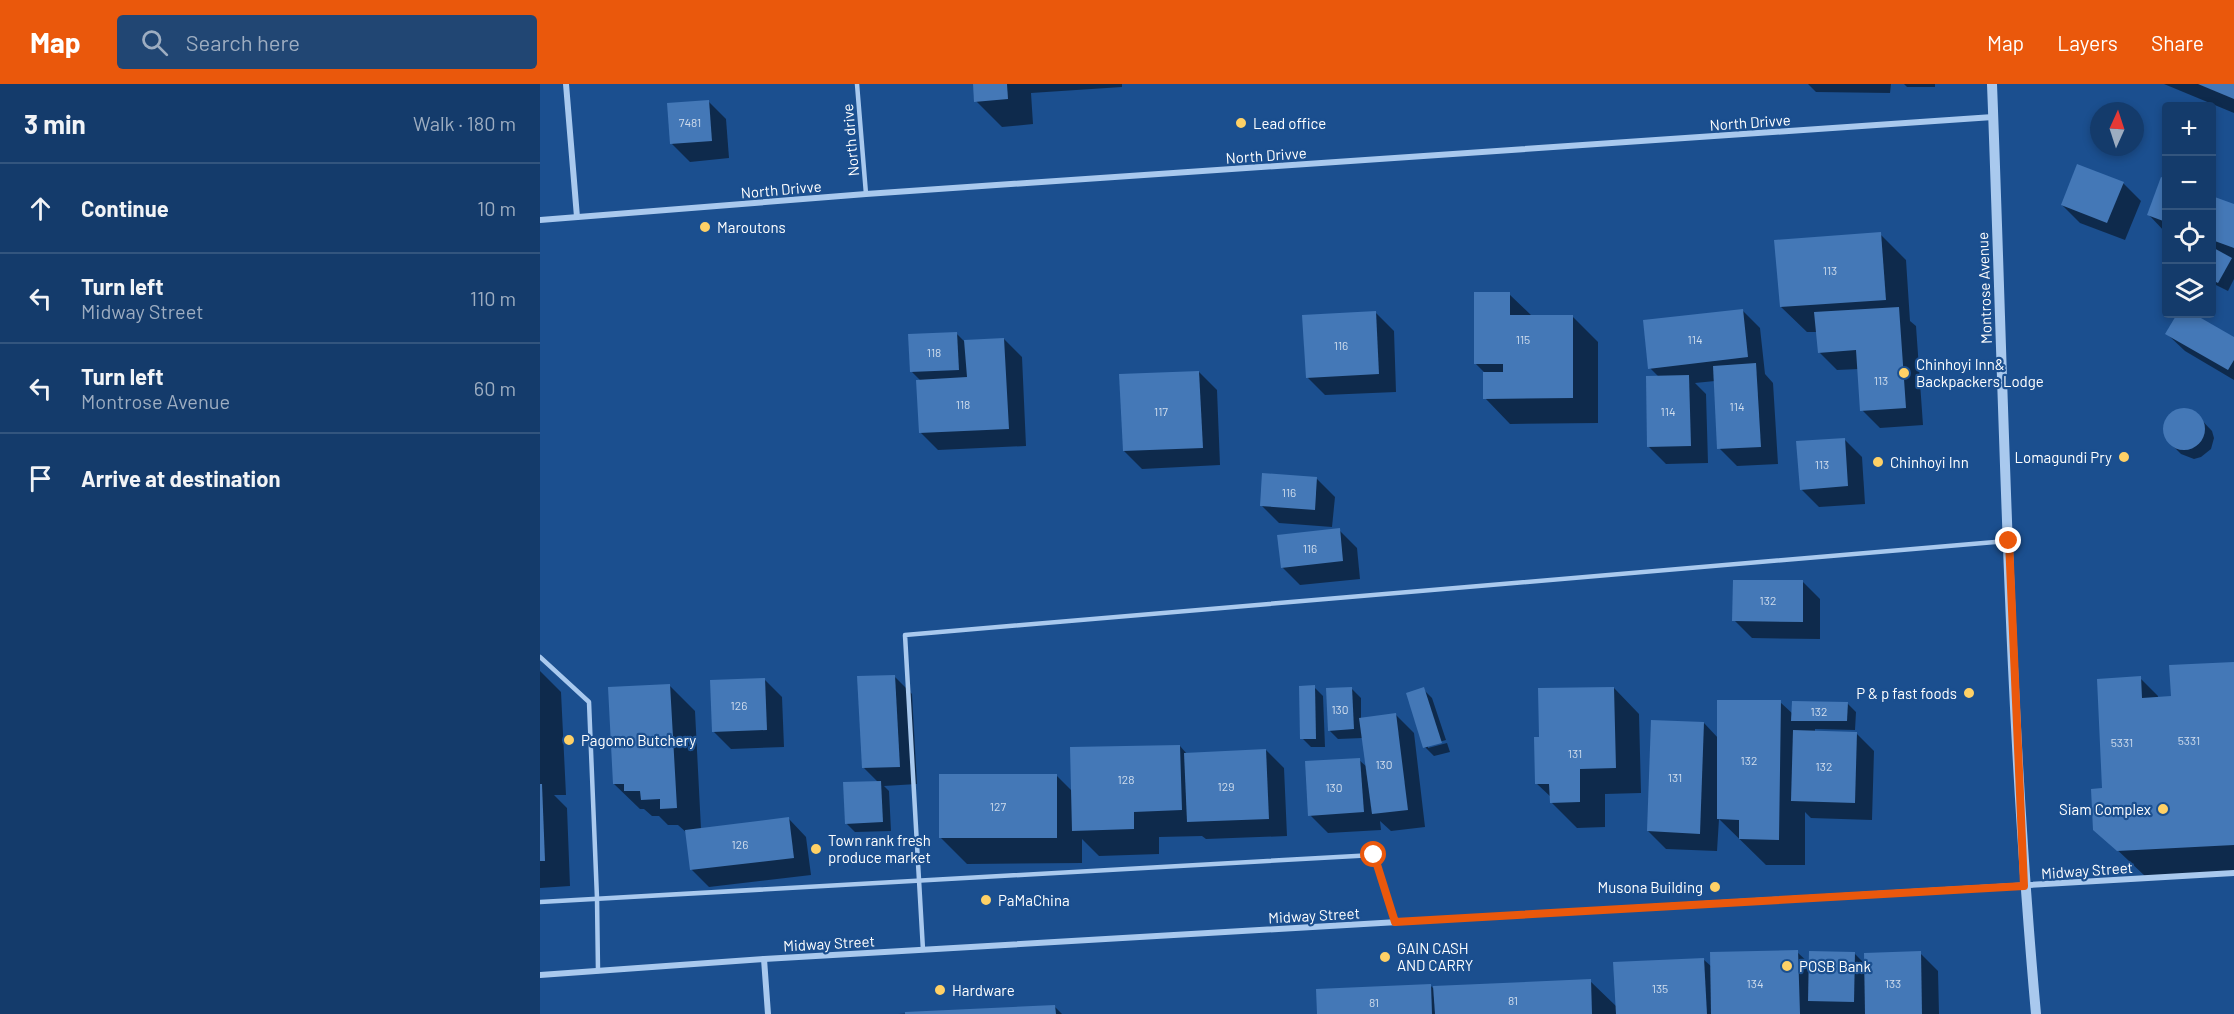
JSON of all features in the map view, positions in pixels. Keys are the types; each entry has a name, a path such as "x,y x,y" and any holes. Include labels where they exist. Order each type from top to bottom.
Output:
{"street":[{"path":"566,84 577,217"},
{"name":"Montrose Avenue","path":"1992,84 2024,886 2036,1014"},
{"name":"North Drivve","path":"540,220 866,194 1993,117"},
{"name":"Midway Street","path":"540,975 764,959 2234,873"},
{"path":"764,959 768,1014"}],"lane":[{"name":"North drive","path":"857,84 866,194"},
{"path":"923,950 905,635 2009,541"},
{"path":"540,657 589,702 598,971"},
{"path":"540,902 1374,855 1395,922"}],"building":[{"path":"973,84 1007,84 1008,99 974,102"},
{"path":"2198,84 2234,84 2234,99"},
{"path":"709,100 712,141 670,144 667,103"},
{"path":"2077,164 2124,182 2107,223 2061,205"},
{"path":"2161,177 2162,221 2147,215"},
{"path":"2216,197 2234,204 2234,248 2216,241"},
{"path":"1881,232 1886,300 1780,307 1774,240"},
{"path":"2216,249 2232,258 2218,283 2216,282"},
{"path":"1474,292 1510,292 1510,315 1573,315 1573,398 1483,399 1483,372 1503,372 1503,364 1474,364"},
{"path":"1899,307 1906,408 1860,411 1856,350 1818,353 1814,312"},
{"path":"1743,309 1748,357 1648,369 1643,320"},
{"path":"1376,311 1379,374 1306,378 1302,315"},
{"path":"2175,318 2201,318 2234,337 2234,360 2228,370 2165,334"},
{"path":"957,332 959,370 910,372 908,334"},
{"path":"1004,338 1009,429 919,433 916,380 967,377 964,340"},
{"path":"1756,363 1761,447 1717,449 1713,366"},
{"path":"1199,371 1203,448 1123,451 1119,374"},
{"path":"1689,375 1691,446 1647,447 1646,376"},
{"path":"2184,408 2199,414 2205,429 2199,444 2184,450 2169,444 2163,429 2169,414"},
{"path":"1845,438 1848,486 1800,490 1796,441"},
{"path":"1262,473 1317,477 1315,510 1260,506"},
{"path":"1340,528 1343,561 1281,568 1277,535"},
{"path":"1733,580 1803,580 1803,622 1732,621"},
{"path":"2234,662 2234,845 2117,851 2093,830 2091,789 2102,788 2097,679 2141,676 2142,698 2171,696 2169,665"},
{"path":"895,675 900,767 862,768 857,676"},
{"path":"765,678 767,730 712,732 710,680"},
{"path":"670,684 677,808 660,809 660,799 641,800 640,791 624,791 624,784 613,784 608,687"},
{"path":"1315,685 1316,739 1300,739 1299,686"},
{"path":"1352,687 1354,729 1328,731 1326,688"},
{"path":"1424,687 1442,743 1423,748 1406,693"},
{"path":"1614,687 1616,768 1580,769 1580,802 1550,803 1549,784 1535,784 1534,737 1539,737 1538,688"},
{"path":"1717,700 1781,700 1779,840 1739,839 1739,820 1717,819"},
{"path":"1792,701 1848,702 1847,721 1791,721"},
{"path":"1396,713 1408,810 1372,814 1359,718"},
{"path":"1651,720 1704,722 1700,834 1647,831"},
{"path":"1793,730 1857,732 1855,803 1791,801"},
{"path":"1180,745 1182,810 1134,812 1134,829 1072,831 1070,747"},
{"path":"1266,749 1269,819 1187,822 1184,753"},
{"path":"1360,758 1364,812 1308,816 1305,761"},
{"path":"939,774 1057,774 1057,838 939,838"},
{"path":"881,781 883,822 845,824 843,782"},
{"path":"540,784 542,784 545,861 540,861"},
{"path":"789,817 794,858 690,870 685,830"},
{"path":"1798,950 1800,1014 1711,1014 1710,952"},
{"path":"1809,951 1855,952 1854,1002 1808,1001"},
{"path":"1921,951 1922,1014 1865,1014 1864,953"},
{"path":"1704,958 1707,1014 1616,1014 1613,962"},
{"path":"1591,979 1592,1014 1435,1014 1433,986"},
{"path":"1431,984 1432,1014 1317,1014 1316,989"},
{"path":"1055,1005 1056,1014 905,1014 905,1012"}],"place":[{"name":"Lead office","path":"1241,123"},
{"name":"Maroutons","path":"705,227"},
{"name":"Chinhoyi Inn& Backpackers Lodge","path":"1904,373"},
{"name":"Lomagundi Pry","path":"2124,457"},
{"name":"Chinhoyi Inn","path":"1878,462"},
{"name":"P & p fast foods","path":"1969,693"},
{"name":"Pagomo Butchery","path":"569,740"},
{"name":"Siam Complex","path":"2163,809"},
{"name":"Town rank fresh produce market","path":"816,849"},
{"name":"Musona Building","path":"1715,887"},
{"name":"PaMaChina","path":"986,900"},
{"name":"GAIN CASH AND CARRY","path":"1385,957"},
{"name":"POSB Bank","path":"1787,966"},
{"name":"Hardware","path":"940,990"}],"route":[{"path":"1374,855 1395,922 2024,886 2009,541"}]}
